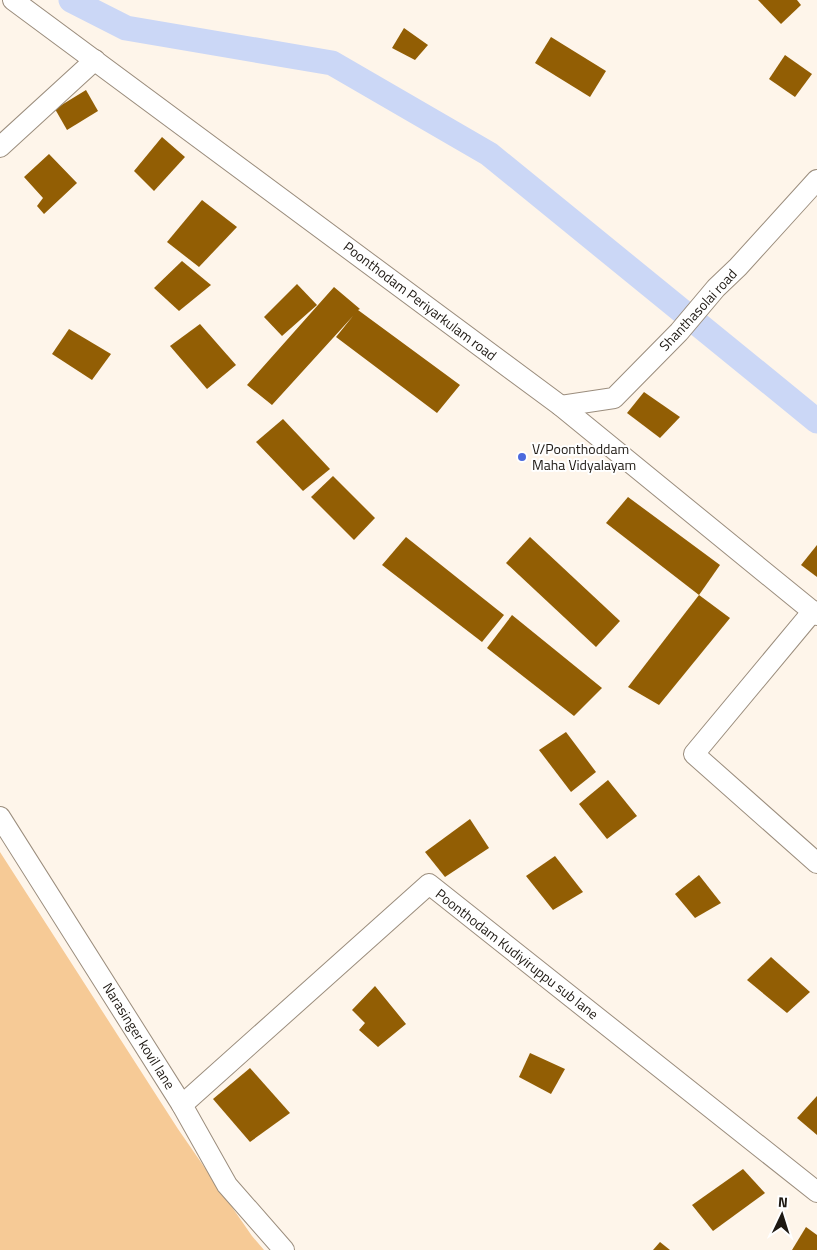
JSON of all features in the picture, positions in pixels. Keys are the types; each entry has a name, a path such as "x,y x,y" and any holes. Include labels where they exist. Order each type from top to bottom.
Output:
{"street":[{"name":"Poonthodam Periyarkulam road","path":"12,0 561,406 815,613"},
{"path":"0,147 95,60"},
{"name":"Shanthasolai road","path":"561,406 614,398 679,332 716,288 738,267 817,180"},
{"path":"815,613 694,754 817,863"},
{"name":"Narasinger kovil lane","path":"0,817 182,1105 227,1185 284,1250"},
{"name":"Poonthodam Kudiyiruppu sub lane","path":"182,1105 429,884 817,1192"}],"shaded area":[{"path":"0,852 178,1129 252,1236 264,1250 0,1250"}],"building":[{"path":"758,0 797,0 801,5 781,24"},
{"path":"404,28 428,45 415,60 392,48"},
{"path":"551,37 606,71 590,97 535,63"},
{"path":"785,55 812,74 795,97 769,79"},
{"path":"86,90 98,111 67,130 55,109"},
{"path":"162,137 185,157 154,191 134,171"},
{"path":"49,154 77,183 44,214 37,206 43,198 24,177"},
{"path":"202,200 237,227 199,267 167,242"},
{"path":"182,261 211,285 179,311 154,288"},
{"path":"297,284 317,305 282,336 264,317"},
{"path":"334,287 360,309 358,310 460,385 437,413 336,337 353,316 272,405 247,385"},
{"path":"200,324 236,365 207,389 170,346"},
{"path":"69,329 111,354 92,380 52,354"},
{"path":"644,392 680,417 660,438 627,413"},
{"path":"283,419 330,469 303,491 256,442"},
{"path":"333,476 375,518 354,540 311,497"},
{"path":"628,497 720,565 699,595 606,523"},
{"path":"406,537 504,615 482,642 382,565"},
{"path":"530,537 620,621 596,647 506,563"},
{"path":"817,545 817,577 801,565"},
{"path":"699,595 730,618 659,705 628,687"},
{"path":"512,615 602,688 574,716 487,648"},
{"path":"566,732 596,772 571,792 539,750"},
{"path":"608,780 637,816 607,839 579,804"},
{"path":"470,819 489,848 445,877 425,852"},
{"path":"555,856 583,892 553,910 526,876"},
{"path":"699,875 721,903 695,918 675,894"},
{"path":"771,957 810,992 787,1013 747,980"},
{"path":"375,986 406,1024 378,1047 359,1030 365,1023 352,1010"},
{"path":"530,1053 565,1069 551,1094 519,1077"},
{"path":"250,1068 290,1113 250,1142 213,1099"},
{"path":"817,1096 817,1135 797,1118"},
{"path":"743,1169 765,1193 713,1231 692,1205"},
{"path":"806,1227 817,1235 817,1250 792,1250"},
{"path":"660,1242 670,1250 653,1250"}],"waterway":[{"path":"71,0 126,28 332,63 489,154 817,421"}],"place":[{"name":"V/Poonthoddam Maha Vidyalayam","path":"522,457"}]}
